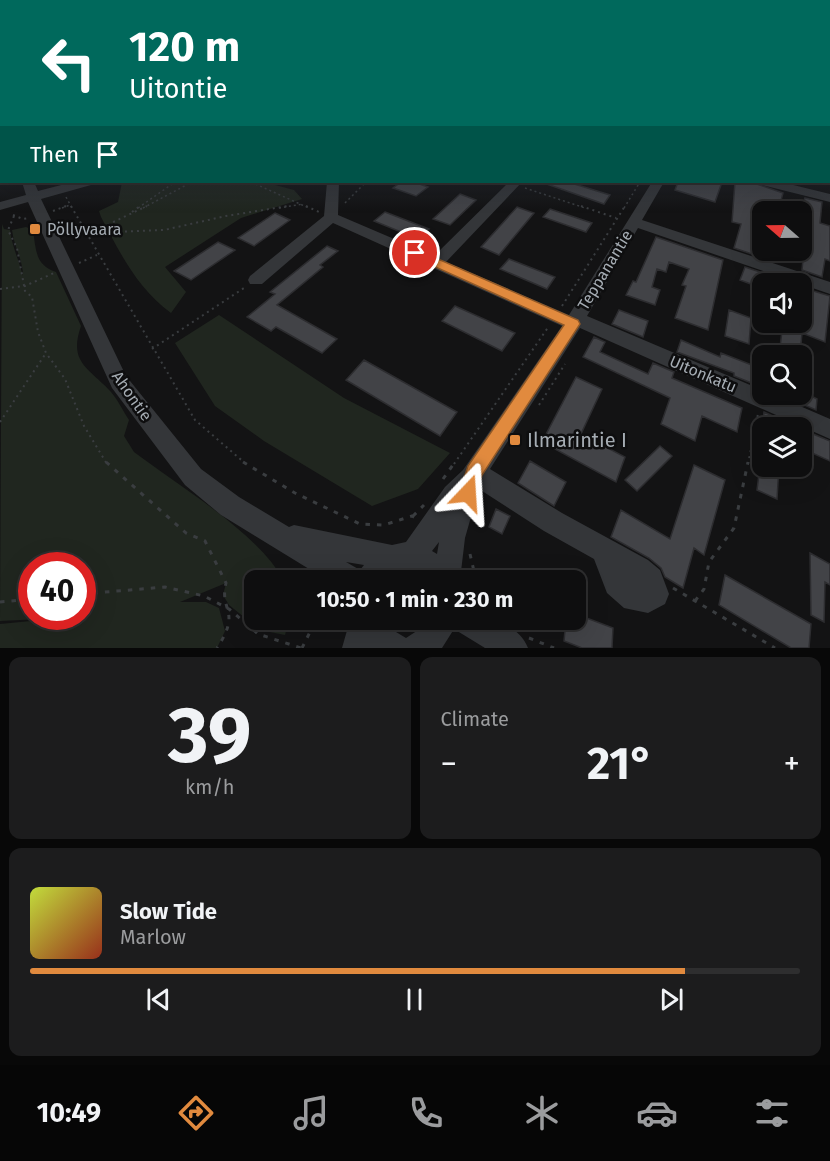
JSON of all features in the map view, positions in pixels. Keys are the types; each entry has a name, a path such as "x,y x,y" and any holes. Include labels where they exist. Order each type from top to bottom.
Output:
{"street":[{"path":"0,206 30,190 62,189 83,183"},
{"path":"256,280 331,217 333,183"},
{"path":"436,262 515,183"},
{"name":"Teppanantie","path":"445,570 443,533 472,475 568,319 657,183"},
{"path":"771,183 830,198"},
{"name":"Ahontie","path":"30,190 119,382 193,477 230,506 335,570"},
{"name":"Uitonkatu","path":"331,217 752,395"},
{"path":"633,222 830,288"},
{"name":"Uitonkatu","path":"775,405 830,429"},
{"path":"472,475 604,549"},
{"name":"Teppanantie","path":"377,570 443,533"},
{"name":"Ahontie","path":"278,535 402,557"},
{"path":"402,557 428,562 436,570"},
{"path":"357,648 363,630"},
{"path":"372,630 376,636 395,648"},
{"path":"416,648 436,635 439,630"},
{"path":"482,630 513,648"}],"path":[{"path":"128,215 174,183"},
{"path":"88,234 179,191 191,183"},
{"path":"253,183 331,217 365,183"},
{"path":"515,183 616,218"},
{"path":"441,483 568,319 616,218 639,183"},
{"path":"62,189 152,349 195,420 243,462 295,493 360,524 384,525 412,516 429,500"},
{"path":"88,234 164,230 226,216 303,204"},
{"path":"14,216 8,230 17,248 25,286 32,297 38,332 46,353 65,379 84,426 110,467 186,533 205,541 226,583 223,596 229,609 231,628 217,648"},
{"path":"152,349 256,280"},
{"path":"0,289 25,286"},
{"path":"0,422 46,353"},
{"path":"695,601 704,589 709,562 734,528 760,405"},
{"path":"412,516 468,548 474,570"},
{"path":"667,585 775,648"},
{"path":"96,593 165,587 204,596 229,609 258,634 301,648 311,630"},
{"path":"0,602 18,600"}],"shaded area":[{"path":"122,183 276,183 275,185 294,190 302,199 241,218 165,267 186,292 171,313 148,293 139,281 101,217 99,211 118,202"},
{"path":"2,224 4,229 10,230 23,276 22,264 12,230 26,227 33,230 40,261 56,272 81,326 77,349 79,357 88,370 114,395 129,420 124,436 134,452 237,528 277,570 244,570 244,617 229,605 223,595 226,583 180,602 206,602 219,608 225,631 217,648 0,648 0,624 18,622 18,630 96,630 96,552 18,552 18,620 0,621"},
{"path":"219,315 344,398 450,453 418,489 372,506 264,441 215,406 175,343"},
{"path":"260,630 286,630 285,635"}],"building":[{"path":"400,183 417,183 428,187 416,196 393,188"},
{"path":"544,183 571,183 610,195 604,204"},
{"path":"678,183 722,183 715,202 675,190"},
{"path":"735,183 754,183 783,193 781,201 752,201 752,254 734,248 741,224 732,222"},
{"path":"460,194 476,200 450,225 433,219"},
{"path":"805,198 822,202 820,223 830,226 830,261 825,259 822,277 802,270 803,261 812,261 812,201 804,201"},
{"path":"517,207 534,213 499,255 481,247"},
{"path":"550,209 592,223 586,232 543,217"},
{"path":"385,212 429,229 418,239 374,221"},
{"path":"275,213 290,220 254,246 238,238"},
{"path":"656,237 723,260 708,330 675,318 686,286 682,285 689,269 669,262 666,272 657,269 652,287 660,290 655,305 626,295 633,281 636,282"},
{"path":"218,242 235,250 191,280 174,271"},
{"path":"327,246 338,251 320,265 323,267 277,305 337,339 322,353 276,327 271,331 247,317 275,294 270,292"},
{"path":"509,259 555,277 547,289 500,269"},
{"path":"745,267 763,273 752,273 752,284 740,280"},
{"path":"812,291 830,296 825,342 802,333 812,333"},
{"path":"455,306 515,333 502,351 442,321"},
{"path":"619,310 648,321 643,337 612,324"},
{"path":"729,310 751,318 749,344 725,336"},
{"path":"782,333 802,333 801,345 780,345"},
{"path":"594,337 605,342 600,352 648,374 653,363 674,372 672,378 742,408 737,432 702,416 695,441 661,424 670,398 583,357"},
{"path":"681,340 720,357 721,353 752,365 752,383 734,376 734,373 677,352"},
{"path":"364,360 457,412 440,436 346,380"},
{"path":"576,377 602,389 581,434 625,457 616,482 542,442"},
{"path":"812,396 817,399 816,410 804,405 812,405"},
{"path":"764,412 775,417 763,417"},
{"path":"812,434 830,441 830,461 812,453"},
{"path":"660,446 672,456 637,491 625,480"},
{"path":"530,461 566,482 554,506 518,483"},
{"path":"694,465 725,480 704,555 694,548 683,588 665,577 661,568 649,558 611,537 621,510 670,539"},
{"path":"759,477 778,477 777,499 757,490"},
{"path":"496,509 510,516 502,534 489,527"},
{"path":"810,553 830,564 830,585 825,582 824,622 811,615"},
{"path":"725,575 811,624 809,648 791,648 719,605"},
{"path":"586,618 613,628 612,648 582,648 564,641 565,630 586,630"}],"place":[{"name":"Pöllyvaara","path":"35,229"},
{"name":"Ilmarintie I","path":"515,440"}],"route":[{"path":"415,253 573,324 474,472 468,493"}]}
